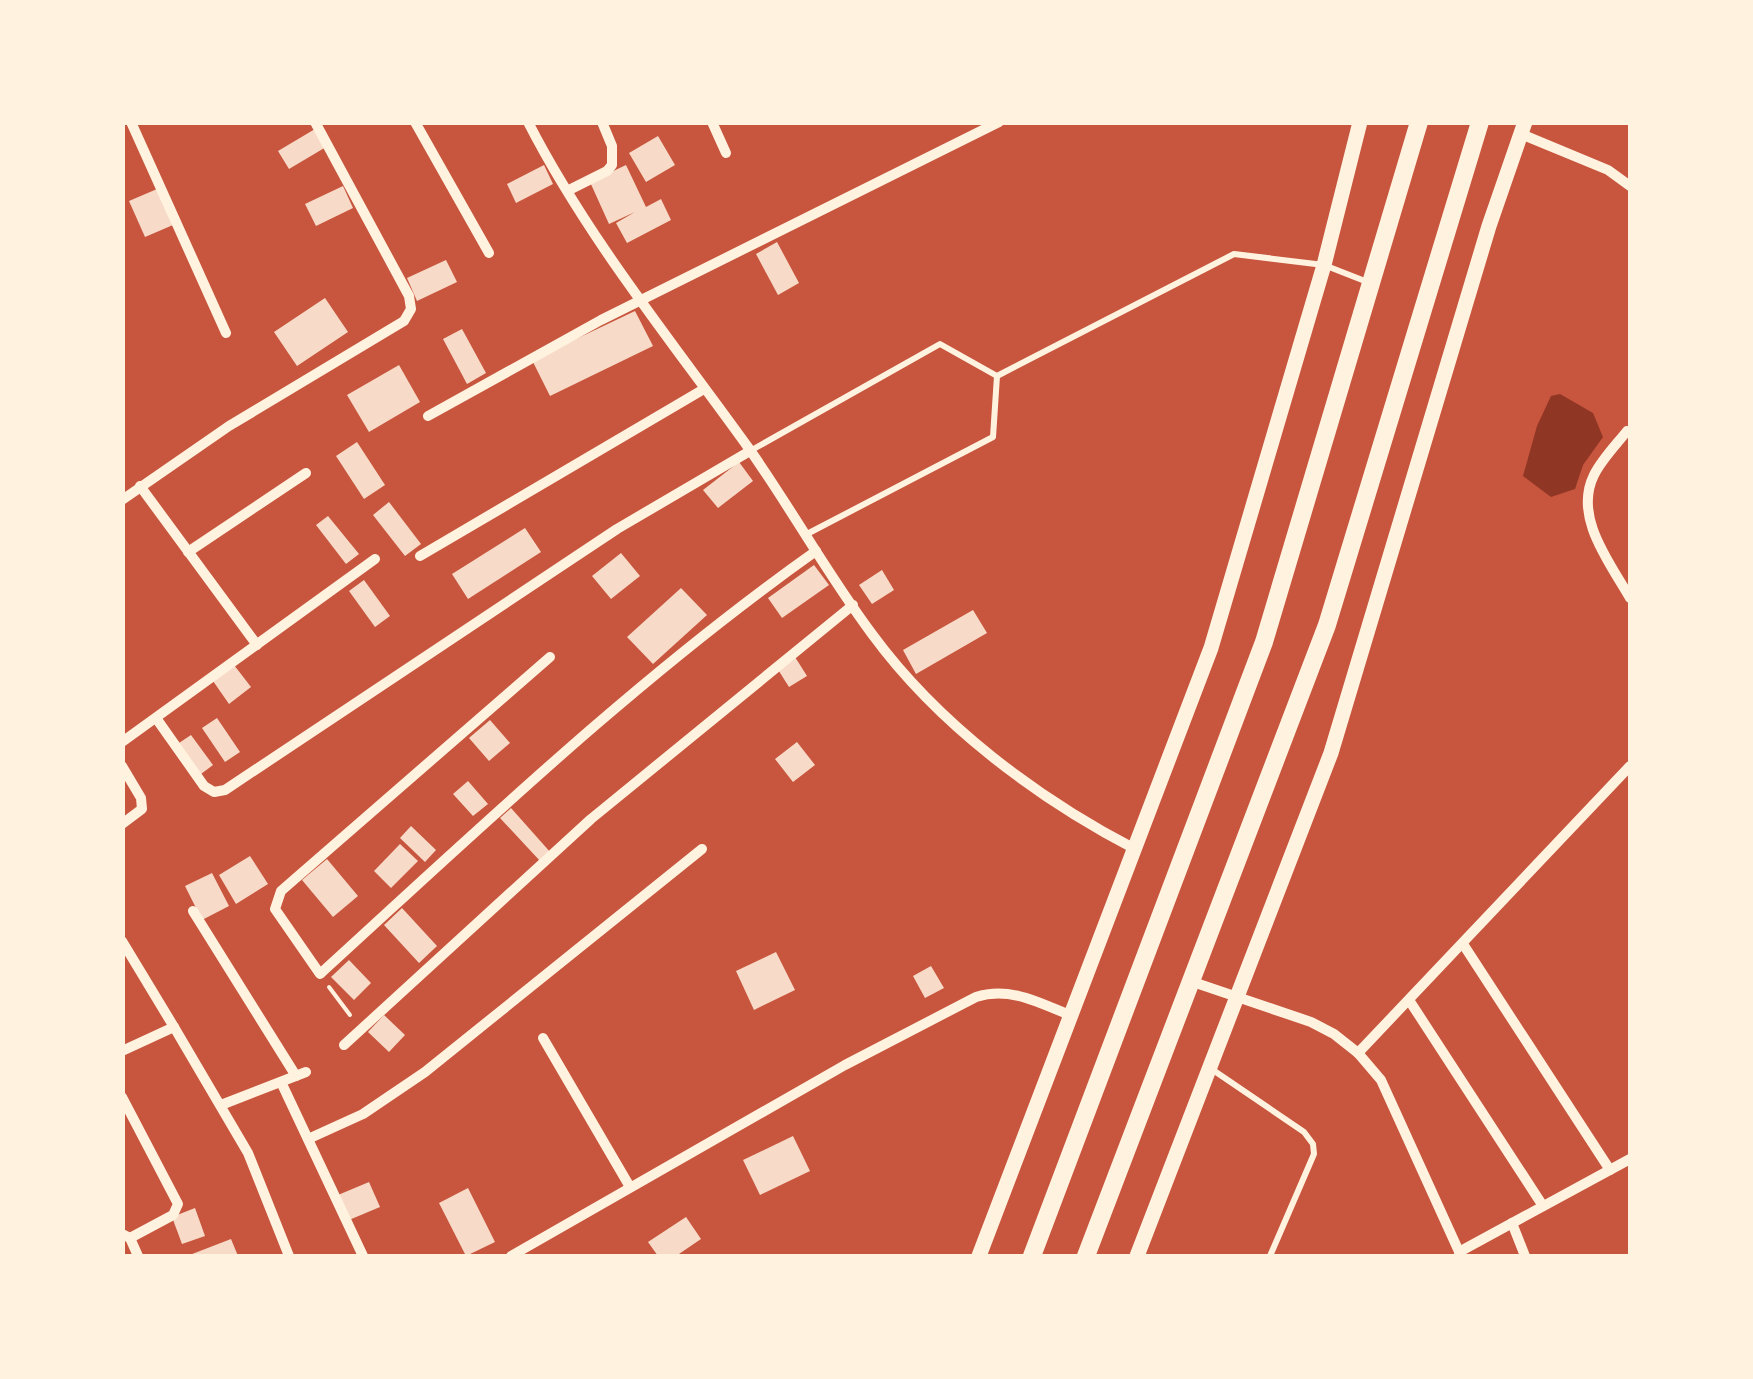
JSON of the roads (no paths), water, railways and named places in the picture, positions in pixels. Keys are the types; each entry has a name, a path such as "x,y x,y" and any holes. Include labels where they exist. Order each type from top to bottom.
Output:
{"main road":[{"path":"1032,1256 1264,642 1419,122"},
{"path":"1086,1256 1327,625 1480,122"}],"street":[{"path":"131,122 226,334"},
{"path":"122,500 228,426 404,322 411,309 409,296 316,122"},
{"path":"416,122 489,253"},
{"path":"528,122 643,301 750,451 873,636 922,694 970,736 1082,822 1136,849"},
{"path":"569,190 606,172 612,165 612,146 602,122"},
{"path":"712,122 726,152"},
{"path":"428,416 601,320 1000,122"},
{"path":"979,1256 1210,648 1324,266 1360,122"},
{"path":"1138,1256 1332,753 1488,226 1523,128 1608,170 1630,186"},
{"path":"420,556 704,389"},
{"path":"1627,431 1592,480 1588,517 1601,549 1630,598"},
{"path":"156,718 204,786 214,792 225,790 617,529 750,451"},
{"path":"188,552 306,473"},
{"path":"140,486 256,645"},
{"path":"550,657 281,891 275,909 320,974 584,738 745,601 816,551"},
{"path":"122,742 374,558"},
{"path":"344,1045 591,819 853,606"},
{"path":"122,766 141,798 142,809 122,824"},
{"path":"1358,1053 1630,766"},
{"path":"308,1139 362,1114 426,1072 702,849"},
{"path":"192,911 301,1074 222,1104"},
{"path":"122,941 222,1104 248,1153 290,1256"},
{"path":"1462,944 1610,1170"},
{"path":"1190,981 1310,1022 1358,1053 1381,1080 1460,1254 1630,1159"},
{"path":"511,1256 845,1065 976,997 993,991 1014,993 1072,1016"},
{"path":"1409,1000 1542,1206"},
{"path":"122,1051 174,1026"},
{"path":"544,1038 630,1187"},
{"path":"281,1082 363,1256"},
{"path":"122,1097 178,1204 173,1215 126,1236 138,1256"},
{"path":"1512,1223 1525,1256"}],"lane":[{"path":"998,376 1234,254 1324,266 1371,283"},
{"path":"750,451 940,344 998,376"},
{"path":"806,535 992,437 998,376"},
{"path":"1209,1068 1304,1132 1313,1144 1314,1154 1270,1256"}]}
